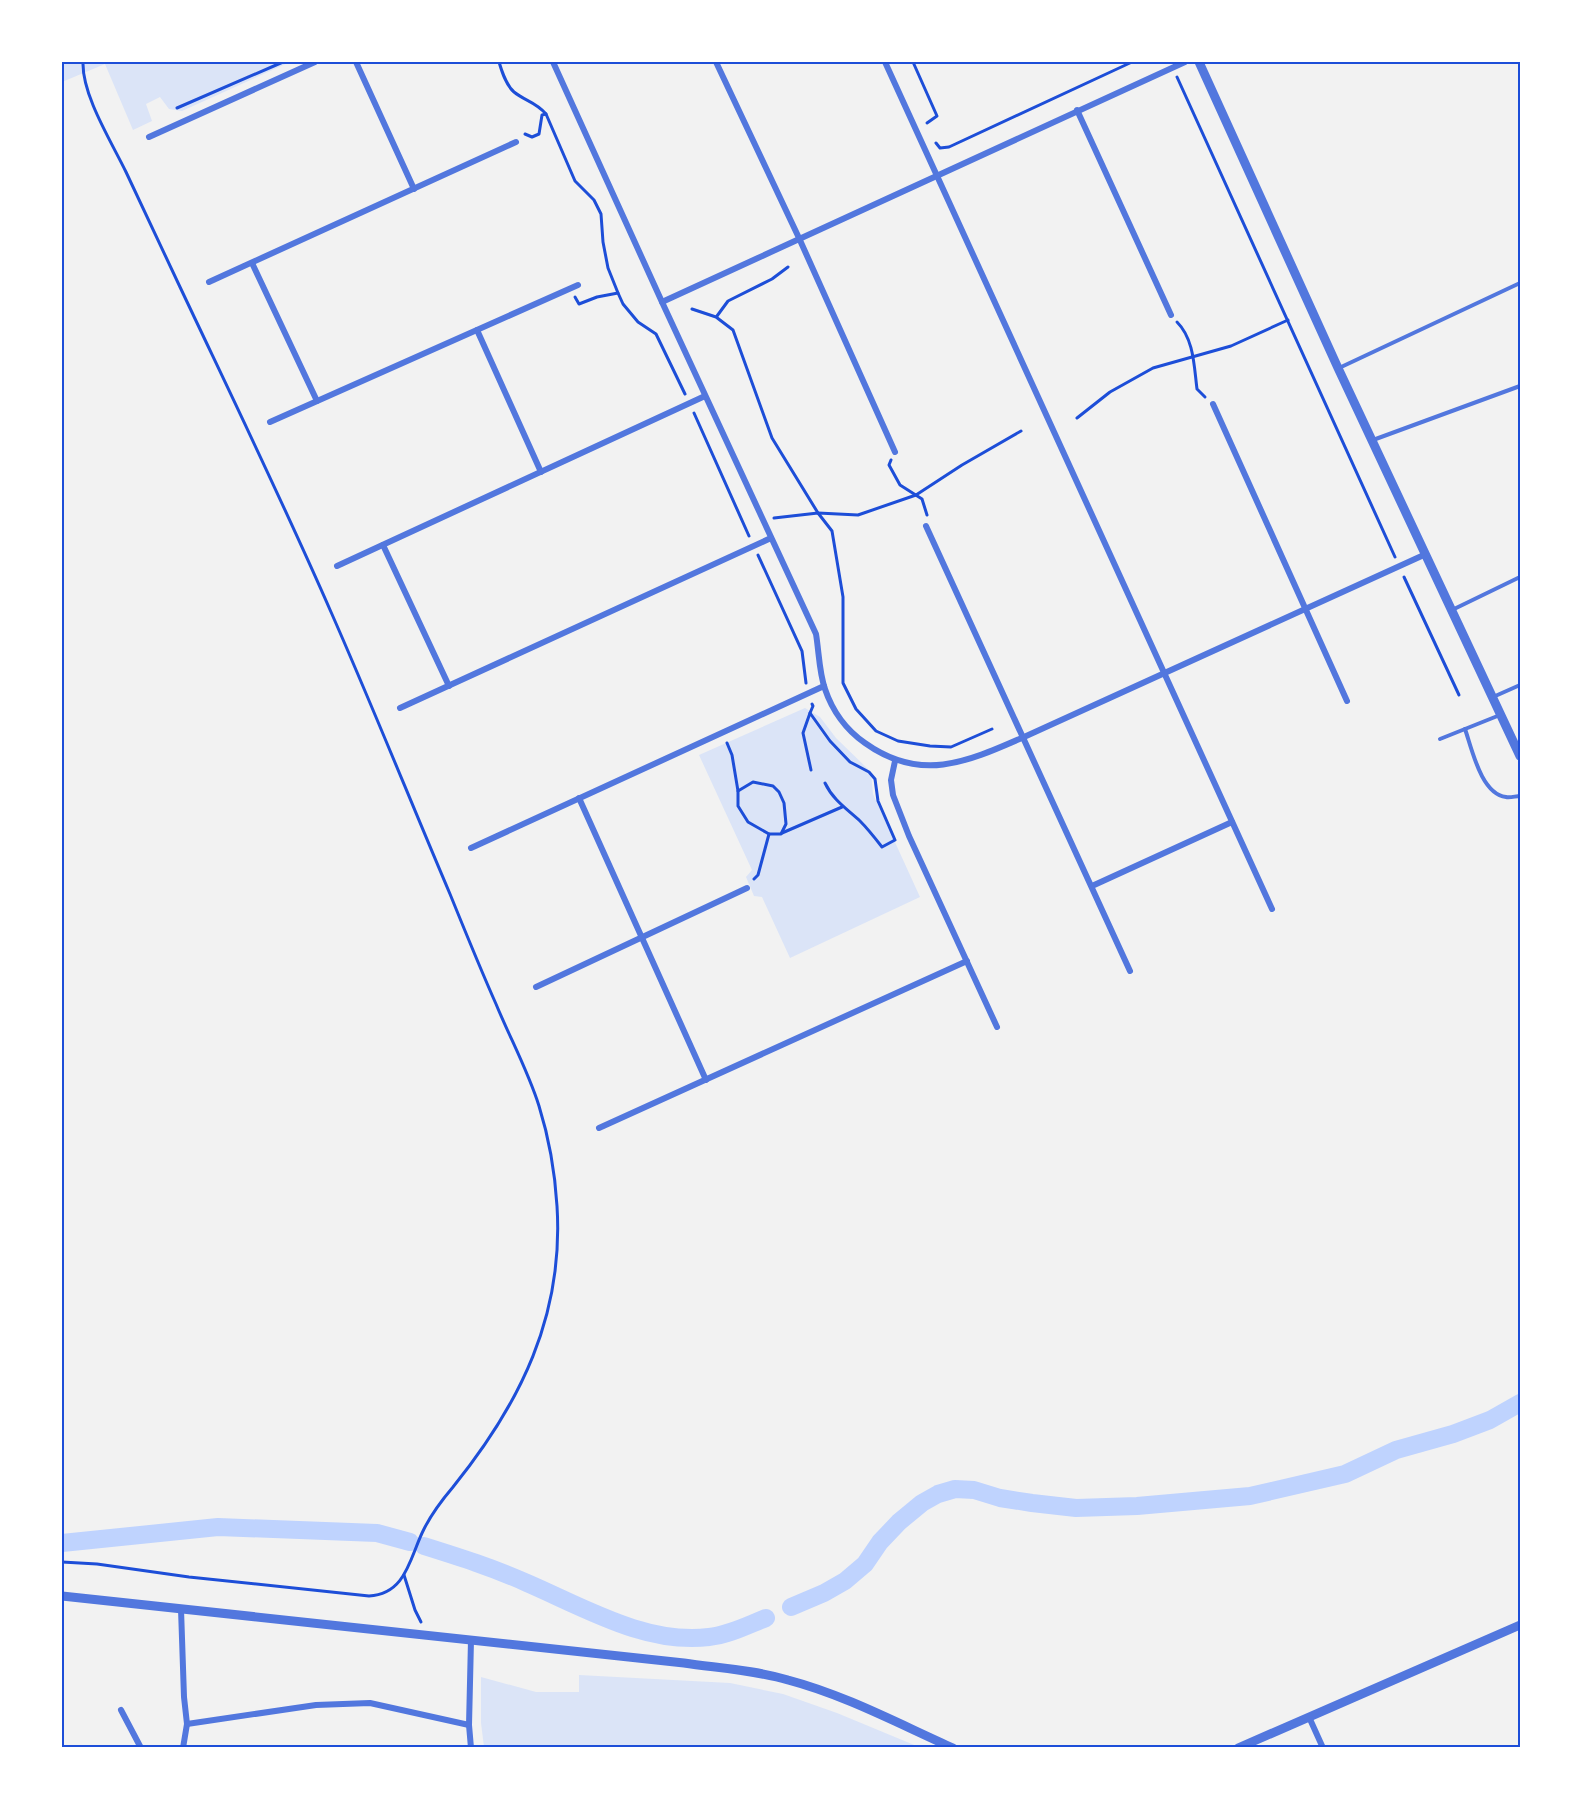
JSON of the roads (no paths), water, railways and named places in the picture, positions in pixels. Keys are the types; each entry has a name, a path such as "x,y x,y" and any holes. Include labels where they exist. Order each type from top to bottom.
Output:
{"street":[{"path":"149,137 315,62"},
{"path":"356,62 414,189"},
{"path":"553,62 816,634 824,686 833,706 849,730 880,754 895,761 920,765 961,762 981,756 1426,554"},
{"path":"716,62 799,238 895,452"},
{"path":"885,62 1272,909"},
{"path":"662,302 1185,62"},
{"path":"1199,62 1338,368 1521,756"},
{"path":"1077,110 1171,315"},
{"path":"209,282 516,142"},
{"path":"252,262 317,401"},
{"path":"270,422 578,285"},
{"path":"477,330 541,472"},
{"path":"337,566 705,396"},
{"path":"1214,404 1347,701"},
{"path":"926,526 1130,970"},
{"path":"400,708 771,538"},
{"path":"383,545 449,686"},
{"path":"471,848 824,686"},
{"path":"895,761 891,780 893,795 909,836 997,1027"},
{"path":"579,798 706,1080"},
{"path":"1092,886 1232,822"},
{"path":"536,987 747,888"},
{"path":"600,1128 967,961"},
{"path":"62,1596 684,1663 747,1672 786,1679 824,1691 953,1748"},
{"path":"181,1609 187,1724 183,1748"},
{"path":"1238,1748 1521,1625"},
{"path":"471,1640 469,1725 471,1748"},
{"path":"187,1724 316,1705 370,1703 469,1725"},
{"path":"121,1710 141,1748"},
{"path":"1309,1717 1323,1748"}],"lane":[{"path":"1338,368 1521,283"},
{"path":"1372,441 1521,386"},
{"path":"1452,611 1521,577"},
{"path":"1493,698 1521,685"},
{"path":"1440,739 1501,715"},
{"path":"1465,729 1481,774 1489,789 1506,797 1521,796"}],"waterway":[{"path":"791,1607 845,1581 865,1564 880,1542 899,1522 922,1503 938,1494 955,1489 974,1490 1000,1498 1076,1508 1137,1506 1250,1496 1345,1474 1396,1450 1453,1434 1490,1420 1520,1403"},
{"path":"62,1543 218,1527 377,1533 410,1542"},
{"path":"424,1546 502,1572 593,1613 638,1630 685,1638 709,1637 724,1634 766,1618"}]}
